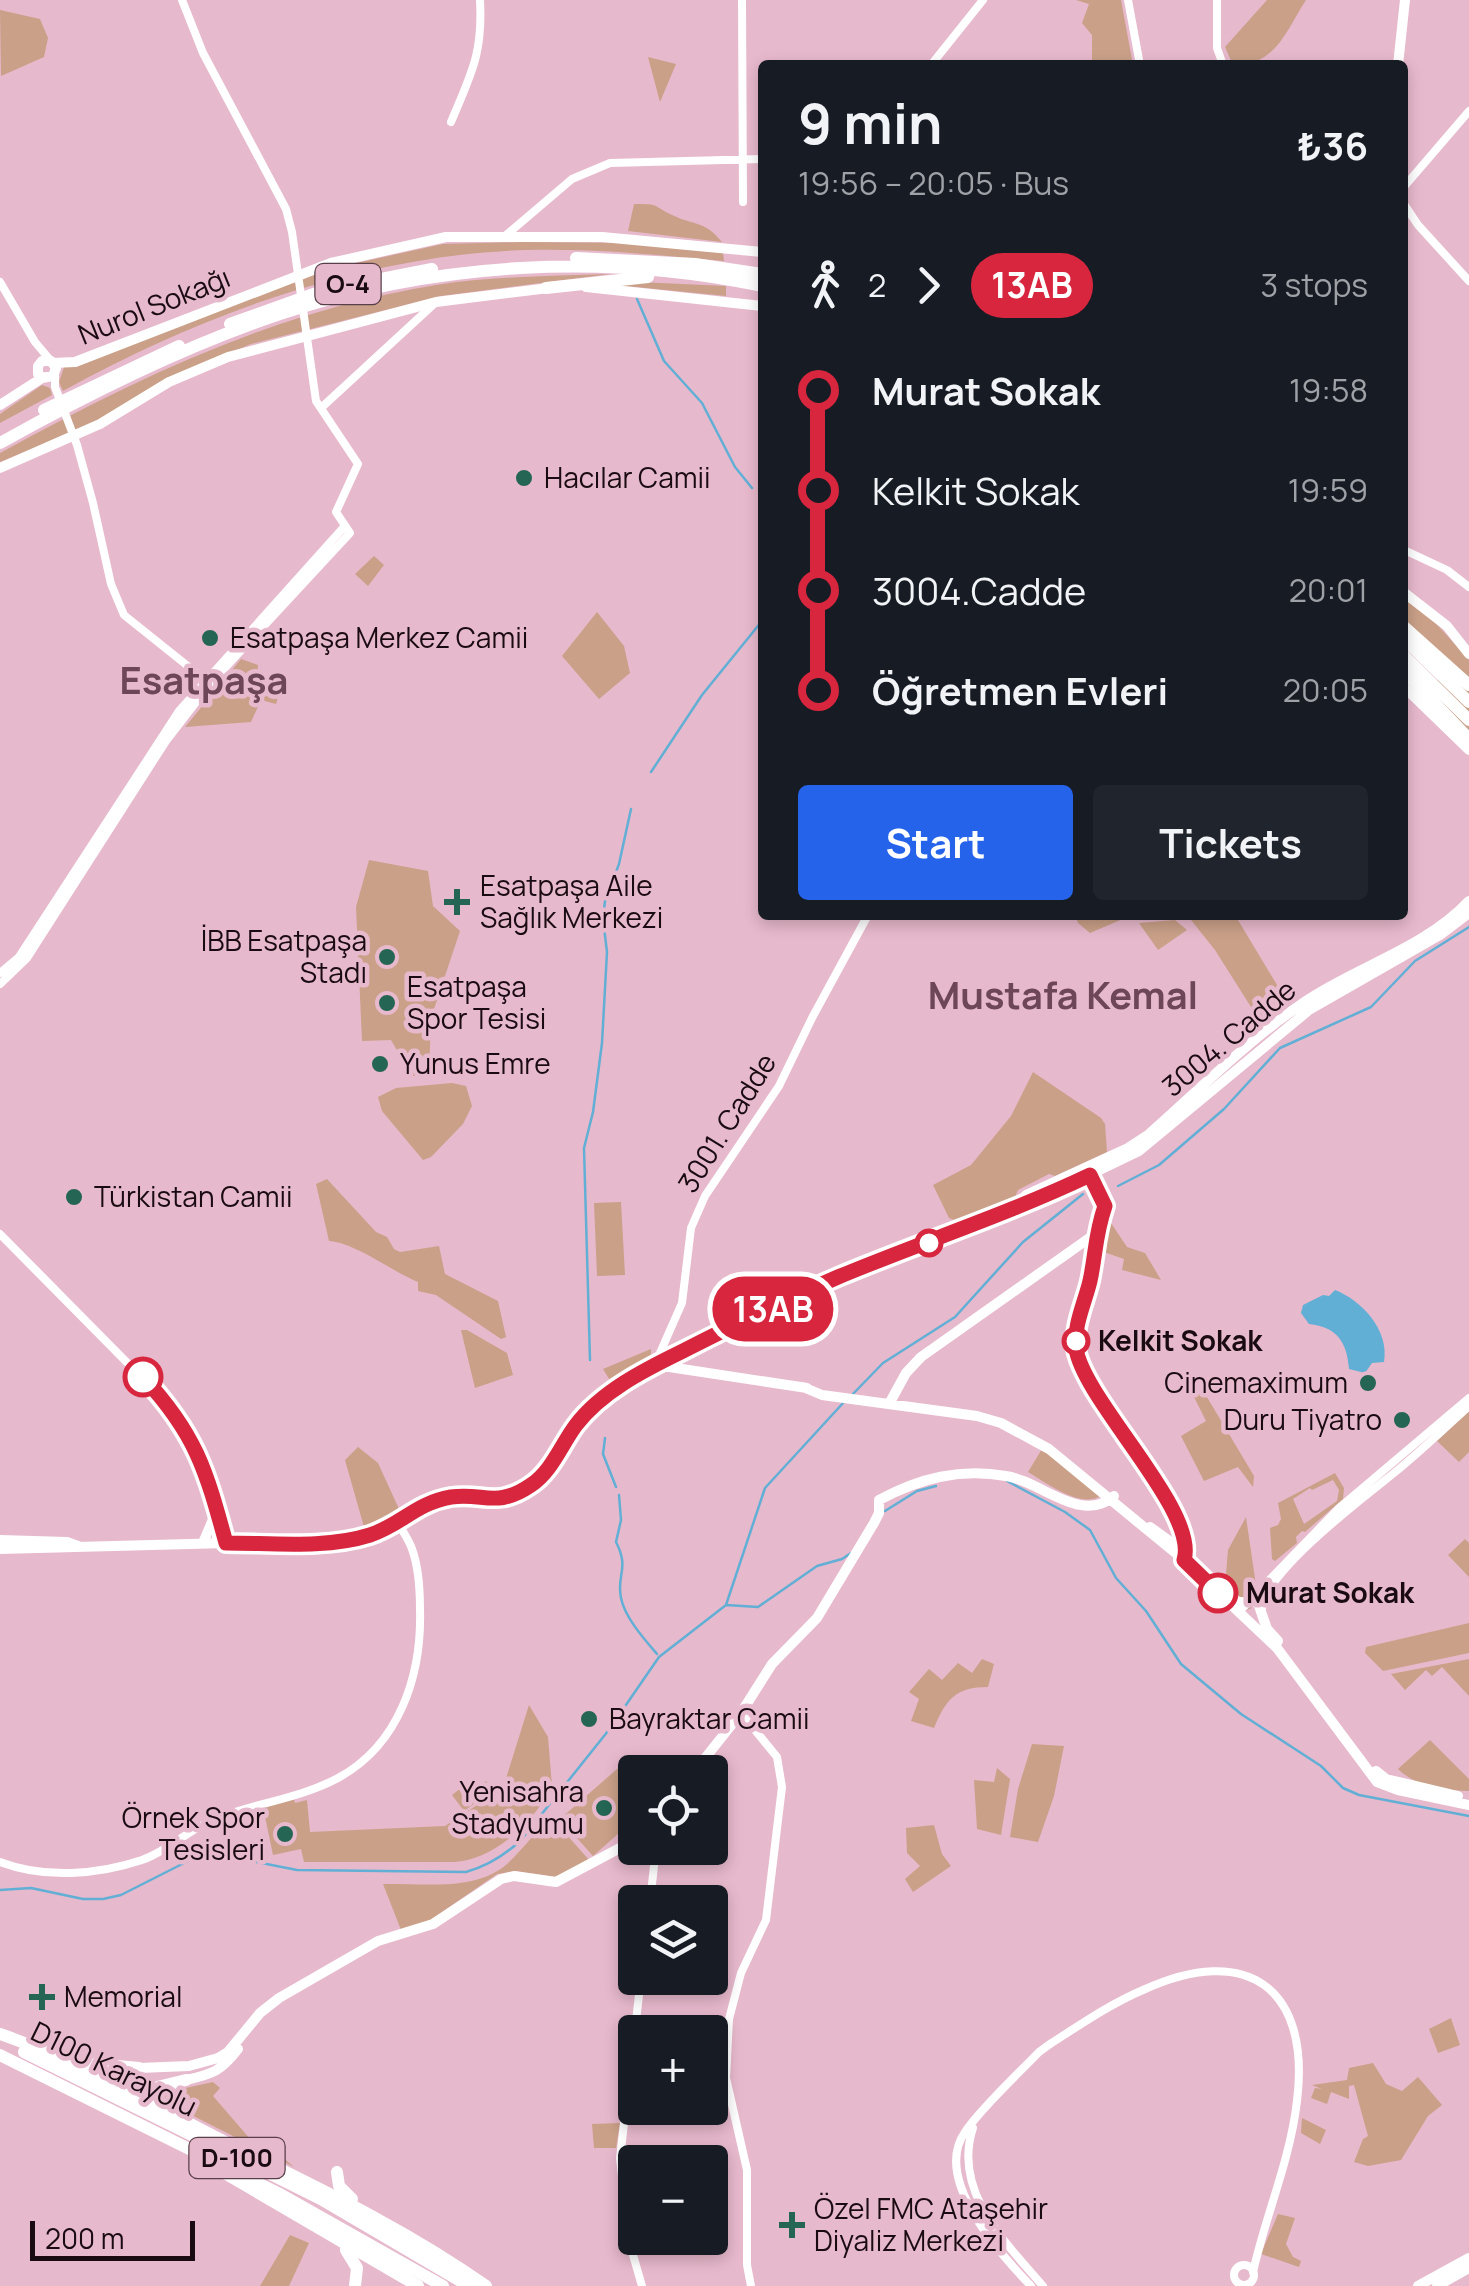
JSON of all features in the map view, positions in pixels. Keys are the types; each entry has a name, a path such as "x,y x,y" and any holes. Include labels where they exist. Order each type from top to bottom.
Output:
{"highway":[{"name":"O-4","path":"0,434 50,406 203,335 288,301 341,286 444,267 609,257 730,274 758,284"},
{"name":"O-4","path":"0,443 56,412 216,337 286,312 376,288 449,274 529,266 610,266 698,275 758,274"},
{"path":"546,288 619,278 698,275"},
{"path":"1408,634 1469,720"},
{"path":"1408,645 1439,679 1469,739"},
{"path":"1408,658 1469,702"},
{"path":"1408,671 1469,685"},
{"path":"0,2037 58,2059 333,2191 486,2286"},
{"name":"D100 Karayolu","path":"0,2037 321,2199 468,2286"},
{"name":"D100 Karayolu","path":"0,2055 337,2224 443,2286"},
{"path":"58,2059 139,2068"},
{"path":"139,2068 135,2071 135,2083 145,2090 186,2080"},
{"path":"161,2109 156,2095 159,2088 186,2080"},
{"path":"190,2148 232,2180 418,2286"},
{"path":"333,2238 355,2261 356,2286"},
{"path":"356,2286 366,2266 380,2264"}],"main road":[{"path":"1399,60 1406,0"},
{"name":"Nurol Sokağı","path":"0,405 46,371 88,358 271,284 330,263 428,241 602,237 758,252"},
{"path":"0,468 83,433 121,414 169,382 228,357 436,302 546,288 587,287 758,305"},
{"path":"1408,596 1447,626 1469,654"},
{"path":"1408,691 1469,750"},
{"name":"3004. Cadde","path":"79,1546 364,1537 398,1522 410,1510 450,1497 498,1499 532,1484 597,1402 655,1364 834,1279 1033,1202 1091,1170 1148,1135 1238,1052 1321,995 1427,934 1469,902"},
{"name":"3004. Cadde","path":"1091,1170 1156,1139 1284,1029 1317,1010 1321,995 1440,935 1469,912"},
{"path":"1316,980 1322,985 1321,995 1316,980"},
{"path":"1091,1170 1105,1206 1095,1234 1076,1348 1090,1382 1175,1519 1185,1556 1293,1666 1377,1782 1398,1790 1469,1799"},
{"path":"890,1402 921,1356 1095,1234"},
{"path":"655,1364 1000,1418 1041,1441 1231,1597 1256,1602 1272,1635 1320,1692 1380,1776 1469,1799"},
{"path":"708,1755 741,1713 772,1664 817,1618 874,1523 879,1500 912,1482 950,1474 1008,1476 1077,1504 1095,1506 1113,1497"},
{"path":"202,1543 214,1517"},
{"path":"0,1540 67,1542 79,1546"},
{"path":"0,1549 65,1550 79,1546"},
{"path":"1244,1618 1242,1610 1248,1602"},
{"path":"1244,1618 1255,1621 1262,1610"},
{"path":"186,2080 217,2072 228,2064 264,2015 284,2000 374,1948 418,1935 501,1879 514,1876 556,1882 618,1849"},
{"path":"139,2068 189,2066 218,2058 279,1998 378,1942 433,1924"},
{"path":"1418,2286 1469,2258"},
{"path":"1437,2286 1469,2268"}],"street":[{"path":"0,973 19,957 122,794 208,682 347,530 336,512 358,464 314,393 292,232 276,187 203,52 182,0"},
{"path":"450,122 477,62 482,28 480,0"},
{"path":"742,0 743,202"},
{"path":"935,60 983,0"},
{"path":"1128,0 1139,60"},
{"path":"1217,0 1217,48 1222,60"},
{"path":"1408,180 1469,111"},
{"path":"502,239 572,179 610,163 758,160"},
{"path":"1408,201 1413,216"},
{"path":"1408,209 1469,282"},
{"path":"0,282 35,342 77,446 110,581 124,615 208,682"},
{"path":"320,408 436,302"},
{"path":"35,342 46,371"},
{"path":"1408,552 1447,570 1469,586"},
{"path":"0,984 27,958 126,800 208,682"},
{"name":"3001. Cadde","path":"655,1364 682,1304 691,1228 706,1196 779,1086 865,920"},
{"path":"0,1237 151,1391 170,1416 191,1450 221,1543"},
{"path":"0,1237 168,1404 199,1453 221,1543"},
{"path":"1248,1602 1339,1508 1469,1398"},
{"path":"1262,1610 1272,1584 1346,1509 1395,1472 1469,1406"},
{"path":"0,1862 55,1875 142,1860 211,1820 304,1793 340,1777 372,1754 392,1729 417,1662 420,1584 412,1549 398,1522"},
{"path":"741,1713 777,1757 782,1788 766,1920 740,1974 728,2019 726,2078 747,2170 746,2265 751,2286"},
{"path":"1031,2286 992,2244 971,2197 958,2154 964,2133 1039,2052 1128,1997 1161,1982 1209,1971 1231,1972 1256,1980 1274,1992 1288,2011 1297,2038 1300,2073 1290,2141 1253,2278 1242,2284 1235,2272 1260,2242"},
{"path":"639,1995 620,2158 629,2241 642,2286"},
{"path":"971,2197 1044,2286"},
{"path":"1244,2265 1253,2272"}],"shaded area":[{"path":"1076,0 1121,0 1132,60 1092,60 1092,35 1082,23 1089,4"},
{"path":"1267,0 1306,0 1278,44 1260,59 1231,60 1225,47"},
{"path":"0,10 40,19 48,38 44,57 1,76"},
{"path":"648,57 676,64 660,102"},
{"path":"634,204 655,206 704,227 722,242 628,231"},
{"path":"620,243 723,253 724,261 625,252 526,250 405,263 287,293 172,337 63,391 59,382 64,367 76,367 329,269 443,244"},
{"path":"610,274 441,296 251,344 164,380 97,423 0,462 0,453 105,398 211,350 320,311 458,282"},
{"path":"595,283 726,286 726,296"},
{"path":"42,385 50,388 52,395 0,423 0,414"},
{"path":"374,556 384,565 368,586 355,574"},
{"path":"1408,601 1432,619 1469,660 1469,736 1430,687 1447,671 1408,628"},
{"path":"597,612 624,646 630,673 599,699 562,656"},
{"path":"241,659 258,665 257,683 282,684 276,704 261,700 251,722 185,727"},
{"path":"369,860 428,871 433,906 460,931 431,1018 429,1075 412,1076 391,1040 362,1041 356,907"},
{"path":"1077,920 1120,920 1090,933"},
{"path":"1175,920 1187,930 1158,950 1139,923"},
{"path":"1191,920 1238,920 1289,1005 1263,1026"},
{"path":"1033,1072 1101,1118 1107,1152 1055,1176 1049,1174 1018,1190 1015,1197 961,1223 949,1218 933,1185 971,1165 1011,1116"},
{"path":"452,1083 466,1086 472,1106 463,1124 431,1157 423,1160 382,1111 378,1097 396,1088"},
{"path":"327,1179 376,1232 387,1237 394,1249 400,1252 439,1246 445,1274 498,1301 506,1337 501,1339 436,1295 418,1291 418,1282 362,1252 329,1241 316,1184"},
{"path":"621,1202 625,1275 597,1276 594,1203"},
{"path":"1106,1220 1127,1247 1145,1253 1161,1280 1122,1270 1124,1259 1098,1250"},
{"path":"461,1330 507,1353 513,1375 475,1388"},
{"path":"651,1349 651,1356 611,1382 603,1369"},
{"path":"1201,1387 1254,1476 1253,1487 1238,1467 1204,1481 1181,1436 1206,1421 1191,1391"},
{"path":"1469,1411 1469,1452 1459,1462 1437,1441"},
{"path":"358,1447 378,1463 399,1509 364,1527 345,1460"},
{"path":"1042,1449 1102,1495 1094,1499 1074,1497 1028,1472"},
{"path":"1335,1473 1344,1488 1343,1499 1302,1531 1296,1537 1297,1543 1275,1561 1270,1528 1281,1519 1278,1503","holes":["1333,1480 1339,1490 1337,1501 1304,1524 1293,1499"]},
{"path":"1246,1517 1257,1592 1252,1608 1243,1611 1218,1583 1226,1574 1228,1550"},
{"path":"1465,1539 1469,1543 1469,1577 1448,1555"},
{"path":"1469,1623 1469,1653 1383,1671 1365,1653 1366,1647"},
{"path":"982,1659 994,1664 988,1687 968,1689 953,1697 934,1728 911,1721 919,1699 909,1692 929,1669 942,1680 958,1663 972,1673"},
{"path":"1469,1659 1469,1696 1442,1667 1432,1676 1426,1670 1405,1690 1391,1674"},
{"path":"529,1705 548,1737 552,1786 524,1825 498,1846 469,1860 454,1862 304,1862 301,1849 273,1855 263,1807 294,1799 295,1803 307,1800 310,1832 445,1826 503,1788"},
{"path":"1430,1740 1469,1779 1469,1791 1431,1786 1398,1769"},
{"path":"1032,1744 1064,1746 1054,1796 1038,1842 1010,1837 1018,1789"},
{"name":"Yenisahra Stadyumu","path":"618,1768 618,1834 593,1856 560,1819"},
{"path":"997,1768 1010,1779 1001,1835 977,1829 974,1780 994,1782"},
{"path":"486,1781 492,1791 464,1811 452,1795 461,1788 467,1795"},
{"path":"550,1816 590,1861 556,1877 516,1871 497,1874 429,1921 401,1930 383,1884 448,1884 480,1879 507,1864"},
{"path":"934,1825 942,1854 951,1866 913,1892 905,1879 920,1866 907,1853 906,1828"},
{"path":"1451,2018 1460,2045 1438,2053 1429,2029"},
{"path":"1373,2063 1386,2084 1402,2091 1418,2077 1442,2105 1428,2116 1401,2160 1368,2166 1354,2162 1368,2136 1354,2085 1349,2086 1349,2099 1331,2092 1327,2104 1311,2098 1315,2088 1322,2089 1312,2085 1347,2080 1349,2068"},
{"path":"213,2082 220,2088 213,2096 251,2140 260,2138 294,2167 164,2101 167,2092"},
{"path":"1302,2118 1326,2130 1320,2144 1301,2133"},
{"path":"618,2123 616,2148 594,2148 592,2124"},
{"path":"1278,2214 1295,2218 1286,2244 1293,2257 1301,2261 1299,2267 1261,2254"},
{"path":"290,2235 309,2243 289,2286 260,2286"}],"water":[{"path":"1335,1290 1364,1309 1383,1339 1384,1362 1372,1363 1365,1373 1349,1369 1346,1351 1333,1332 1309,1324 1301,1313 1303,1305"}],"waterway":[{"path":"637,299 664,361 702,403 735,467 752,488"},
{"path":"651,772 702,695 758,626"},
{"path":"590,1360 584,1148 602,1043 607,952 605,901 619,864 631,809"},
{"path":"1118,1186 1159,1165 1224,1109 1280,1048 1371,1007 1415,961 1469,927"},
{"path":"850,1397 883,1363 955,1317 1023,1242 1083,1194"},
{"path":"0,1890 31,1888 83,1899 103,1899 121,1895 194,1858 217,1854 297,1870 466,1872 495,1860 521,1840 608,1731 659,1657 726,1605 765,1488 844,1402"},
{"path":"605,1438 603,1454 616,1487"},
{"path":"1007,1481 1090,1530 1116,1578 1146,1611 1181,1664 1241,1714 1321,1766 1343,1788 1359,1795 1469,1816"},
{"path":"885,1511 917,1491 936,1486"},
{"path":"619,1495 621,1520 616,1542 622,1559 621,1598 631,1621 657,1654"},
{"path":"726,1605 758,1607 817,1566 851,1553"}],"bus line":[{"name":"13AB","path":"143,1377 168,1404 199,1453 226,1543 364,1537 398,1522 410,1510 450,1497 480,1500 511,1496 532,1484 549,1467 577,1424 597,1402 655,1364 834,1279 965,1230 1090,1175 1105,1206 1095,1234 1076,1348 1090,1382 1175,1519 1186,1553 1184,1560 1218,1593"}],"place":[{"name":"Hacılar Camii","path":"524,478"},
{"name":"Esatpaşa Merkez Camii","path":"210,638"},
{"name":"Esatpaşa Aile Sağlık Merkezi","path":"457,902"},
{"name":"İBB Esatpaşa Stadı","path":"387,957"},
{"name":"Esatpaşa Spor Tesisi","path":"387,1003"},
{"name":"Yunus Emre","path":"380,1064"},
{"name":"Türkistan Camii","path":"74,1197"},
{"name":"Kelkit Sokak","path":"1076,1341"},
{"name":"Cinemaximum","path":"1368,1383"},
{"name":"Duru Tiyatro","path":"1402,1420"},
{"name":"Murat Sokak","path":"1218,1593"},
{"name":"Bayraktar Camii","path":"589,1719"},
{"name":"Yenisahra Stadyumu","path":"604,1808"},
{"name":"Örnek Spor Tesisleri","path":"285,1834"},
{"name":"Memorial","path":"42,1997"},
{"name":"Özel FMC Ataşehir Diyaliz Merkezi","path":"792,2225"}],"district":[{"name":"Esatpaşa","path":"204,681"},
{"name":"Mustafa Kemal","path":"1063,996"}]}
